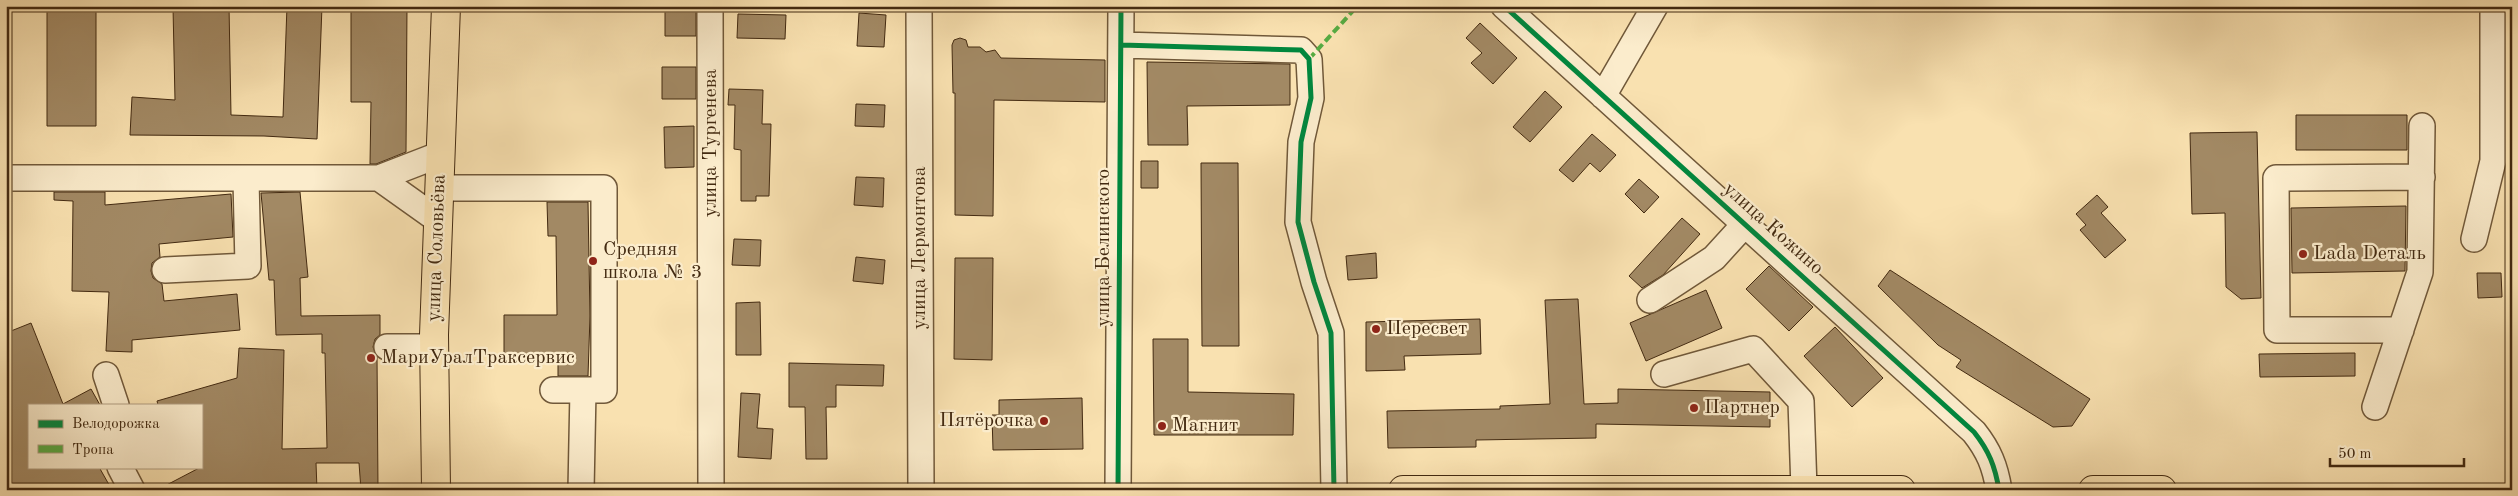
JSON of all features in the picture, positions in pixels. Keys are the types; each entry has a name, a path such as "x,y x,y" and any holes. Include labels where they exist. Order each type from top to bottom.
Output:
{"main road":[{"name":"улица Соловьёва","path":"436,490 434,347 446,6"},
{"path":"1403,490 1901,490"},
{"path":"2093,490 2162,490"}],"street":[{"name":"улица Тургенева","path":"710,6 711,490"},
{"name":"улица Лермонтова","path":"919,6 921,490"},
{"name":"улица Белинского","path":"1118,490 1121,6"},
{"name":"улица Кожино","path":"1504,6 1974,432 1988,450 1996,469 1999,490"},
{"path":"1603,96 1655,6"},
{"path":"2474,239 2493,161 2492,6"},
{"path":"1121,45 1302,50 1309,59 1311,98 1301,142 1298,222 1314,282 1331,333 1334,490"},
{"path":"2375,407 2420,272 2422,126"},
{"path":"6,178 379,178 440,154"},
{"path":"2401,330 2277,330 2276,178 2422,177"},
{"path":"379,178 438,220"},
{"path":"165,270 248,266 246,179"},
{"path":"439,188 604,188 604,390 553,390"},
{"path":"1650,300 1714,258 1745,224"},
{"path":"387,347 434,347"},
{"path":"1664,374 1753,349 1801,401 1804,489"},
{"path":"106,375 116,404"},
{"path":"581,490 583,390"},
{"path":"121,468 132,490"}],"building":[{"path":"47,6 96,6 96,126 47,126"},
{"path":"229,6 231,115 283,117 287,6 322,6 317,139 264,136 130,135 132,97 175,100 173,7"},
{"path":"365,6 407,6 406,152 376,164 370,164 371,102 351,102 351,8 365,8"},
{"path":"665,6 696,6 696,36 665,36"},
{"path":"859,13 886,15 884,47 857,46"},
{"path":"738,14 786,15 785,39 737,38"},
{"path":"1480,23 1517,58 1493,84 1471,63 1482,53 1466,38"},
{"path":"960,38 966,40 968,47 980,47 986,52 995,50 1001,58 1105,60 1105,102 994,100 993,216 955,215 955,93 953,93 952,45 954,40"},
{"path":"1147,62 1290,64 1290,105 1187,106 1188,145 1148,145"},
{"path":"662,67 696,67 696,99 662,99"},
{"path":"729,89 763,90 762,124 771,124 769,196 756,196 756,201 741,201 741,150 734,149 735,105 728,105"},
{"path":"1545,91 1562,107 1530,142 1513,127"},
{"path":"856,104 885,105 884,127 855,126"},
{"path":"2296,115 2407,115 2407,150 2296,150"},
{"path":"694,126 694,167 665,168 664,127"},
{"path":"2257,132 2261,298 2241,299 2226,287 2225,213 2192,214 2190,133"},
{"path":"1592,134 1616,155 1600,172 1590,163 1573,182 1559,170"},
{"path":"1141,161 1158,161 1158,188 1141,188"},
{"path":"1201,163 1238,163 1239,346 1202,346"},
{"path":"856,177 884,178 883,207 854,205"},
{"path":"1639,179 1659,197 1644,213 1625,194"},
{"path":"54,192 105,192 105,205 231,194 233,237 159,244 160,257 152,263 151,271 153,278 162,284 164,301 237,294 240,330 132,340 132,352 106,351 109,292 72,291 73,201 54,200"},
{"path":"300,192 308,277 300,278 301,316 380,315 380,335 375,339 373,347 377,356 378,490 361,490 359,463 316,463 317,490 157,490 202,468 202,404 158,404 157,401 237,378 239,348 284,350 282,449 327,448 325,353 322,353 322,334 276,335 274,280 269,280 261,193"},
{"path":"2097,195 2108,207 2101,213 2126,240 2105,258 2080,230 2086,225 2076,214"},
{"path":"547,202 588,202 590,316 588,376 558,376 558,358 504,358 504,315 557,315 556,236 548,236"},
{"path":"2406,206 2405,271 2292,273 2291,208"},
{"path":"1682,218 1700,234 1663,275 1642,288 1629,276"},
{"path":"734,239 761,240 760,266 732,265"},
{"path":"1376,253 1377,278 1348,280 1346,256"},
{"path":"856,257 885,260 883,284 853,281"},
{"path":"955,258 993,258 992,360 954,359"},
{"path":"1769,266 1813,307 1789,331 1746,289"},
{"path":"1890,270 2090,399 2072,426 2053,427 1956,367 1961,360 1938,345 1878,286"},
{"path":"2477,273 2501,273 2502,297 2478,298"},
{"path":"1706,290 1722,328 1646,361 1630,323"},
{"path":"1578,299 1584,404 1618,403 1618,389 1770,392 1770,427 1596,424 1596,438 1476,440 1476,447 1388,448 1387,411 1500,409 1500,406 1550,404 1545,300"},
{"path":"760,302 761,355 736,355 736,303"},
{"path":"1480,319 1481,354 1404,356 1405,370 1366,371 1366,322"},
{"path":"31,323 63,404 28,404 28,468 100,468 112,490 12,490 6,476 6,333"},
{"path":"1835,327 1883,378 1852,407 1804,356"},
{"path":"1153,339 1188,339 1188,392 1294,394 1293,435 1154,435"},
{"path":"2355,353 2355,376 2260,377 2259,354"},
{"path":"789,363 884,365 883,386 836,385 836,407 826,407 827,459 806,459 805,407 789,407"},
{"path":"91,389 99,404 63,404"},
{"path":"741,393 760,394 757,428 773,429 771,459 738,457"},
{"path":"1082,398 1083,449 993,450 992,415 999,415 999,400"}],"marked path":[{"path":"1309,59 1352,12 1355,6"}],"cycle path":[{"path":"1118,490 1121,6"},
{"path":"1504,6 1974,432 1991,459 1999,490"},
{"path":"1121,45 1301,50 1309,59 1311,98 1301,142 1298,222 1314,282 1331,333 1334,490"}],"place":[{"name":"Lada Dеталь","path":"2303,254"},
{"name":"Средняя школа № 3","path":"593,261"},
{"name":"Пересвет","path":"1376,329"},
{"name":"МариУралТраксервис","path":"371,358"},
{"name":"Партнер","path":"1694,408"},
{"name":"Пятёрочка","path":"1044,421"},
{"name":"Магнит","path":"1162,426"}]}
